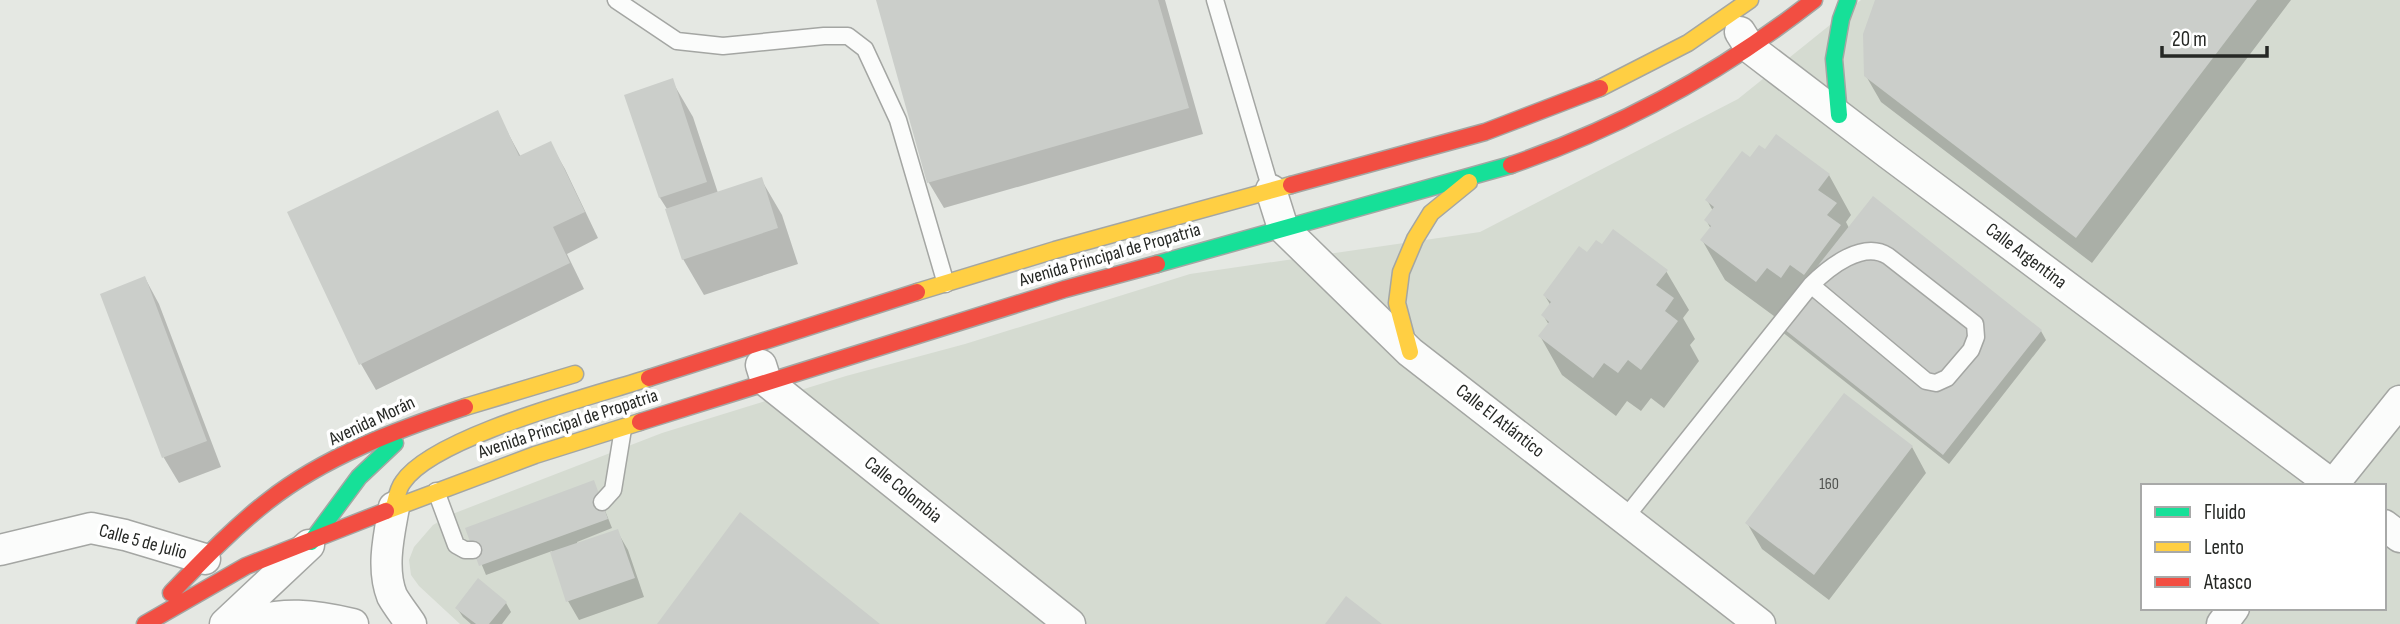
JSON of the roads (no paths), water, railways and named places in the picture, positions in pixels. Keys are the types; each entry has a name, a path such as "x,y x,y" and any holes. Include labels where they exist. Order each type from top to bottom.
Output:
{"main road":[{"name":"Avenida Principal de Propatria","path":"394,507 402,482 426,460 463,440 754,344 1055,250 1485,132 1532,138 1633,116 1707,77 1751,48 1814,0"},
{"path":"1839,115 1834,59 1841,19 1848,0"},
{"name":"Avenida Principal de Propatria","path":"394,507 535,455 1065,289 1476,176 1616,80 1687,43 1740,7"},
{"path":"1410,352 1397,303 1401,272 1415,239 1431,213 1476,176"},
{"path":"636,366 673,370"},
{"name":"Avenida Morán","path":"142,624 205,559 284,489 364,445 430,417 585,371"},
{"path":"311,542 347,489 379,455 430,417"},
{"name":"Avenida Morán","path":"142,624 245,565 292,546 311,542 394,507"}],"street":[{"name":"Calle Argentina","path":"1740,7 1751,48 2332,484"},
{"name":"Calle El Atlántico","path":"1271,190 1283,228 1410,352 1760,624"},
{"path":"754,344 766,382"},
{"name":"Calle Colombia","path":"766,382 1070,624"},
{"path":"2334,484 2400,401"},
{"path":"394,507 387,549 387,575 393,596 411,624"},
{"name":"Calle 5 de Julio","path":"0,550 91,528 125,535 205,559"},
{"path":"225,624 311,542"},
{"path":"244,624 268,616 317,616 353,624"}],"lane":[{"path":"616,0 677,41 723,46 848,36 865,49 898,120 946,284"},
{"path":"1215,0 1271,190"},
{"path":"1625,518 1811,285 1826,271 1863,251 1880,251 1975,324 1976,337 1971,350 1947,378 1936,383 1926,381 1811,285"},
{"path":"603,502 615,484 624,427"},
{"path":"436,491 456,545 465,550 473,550"}]}
